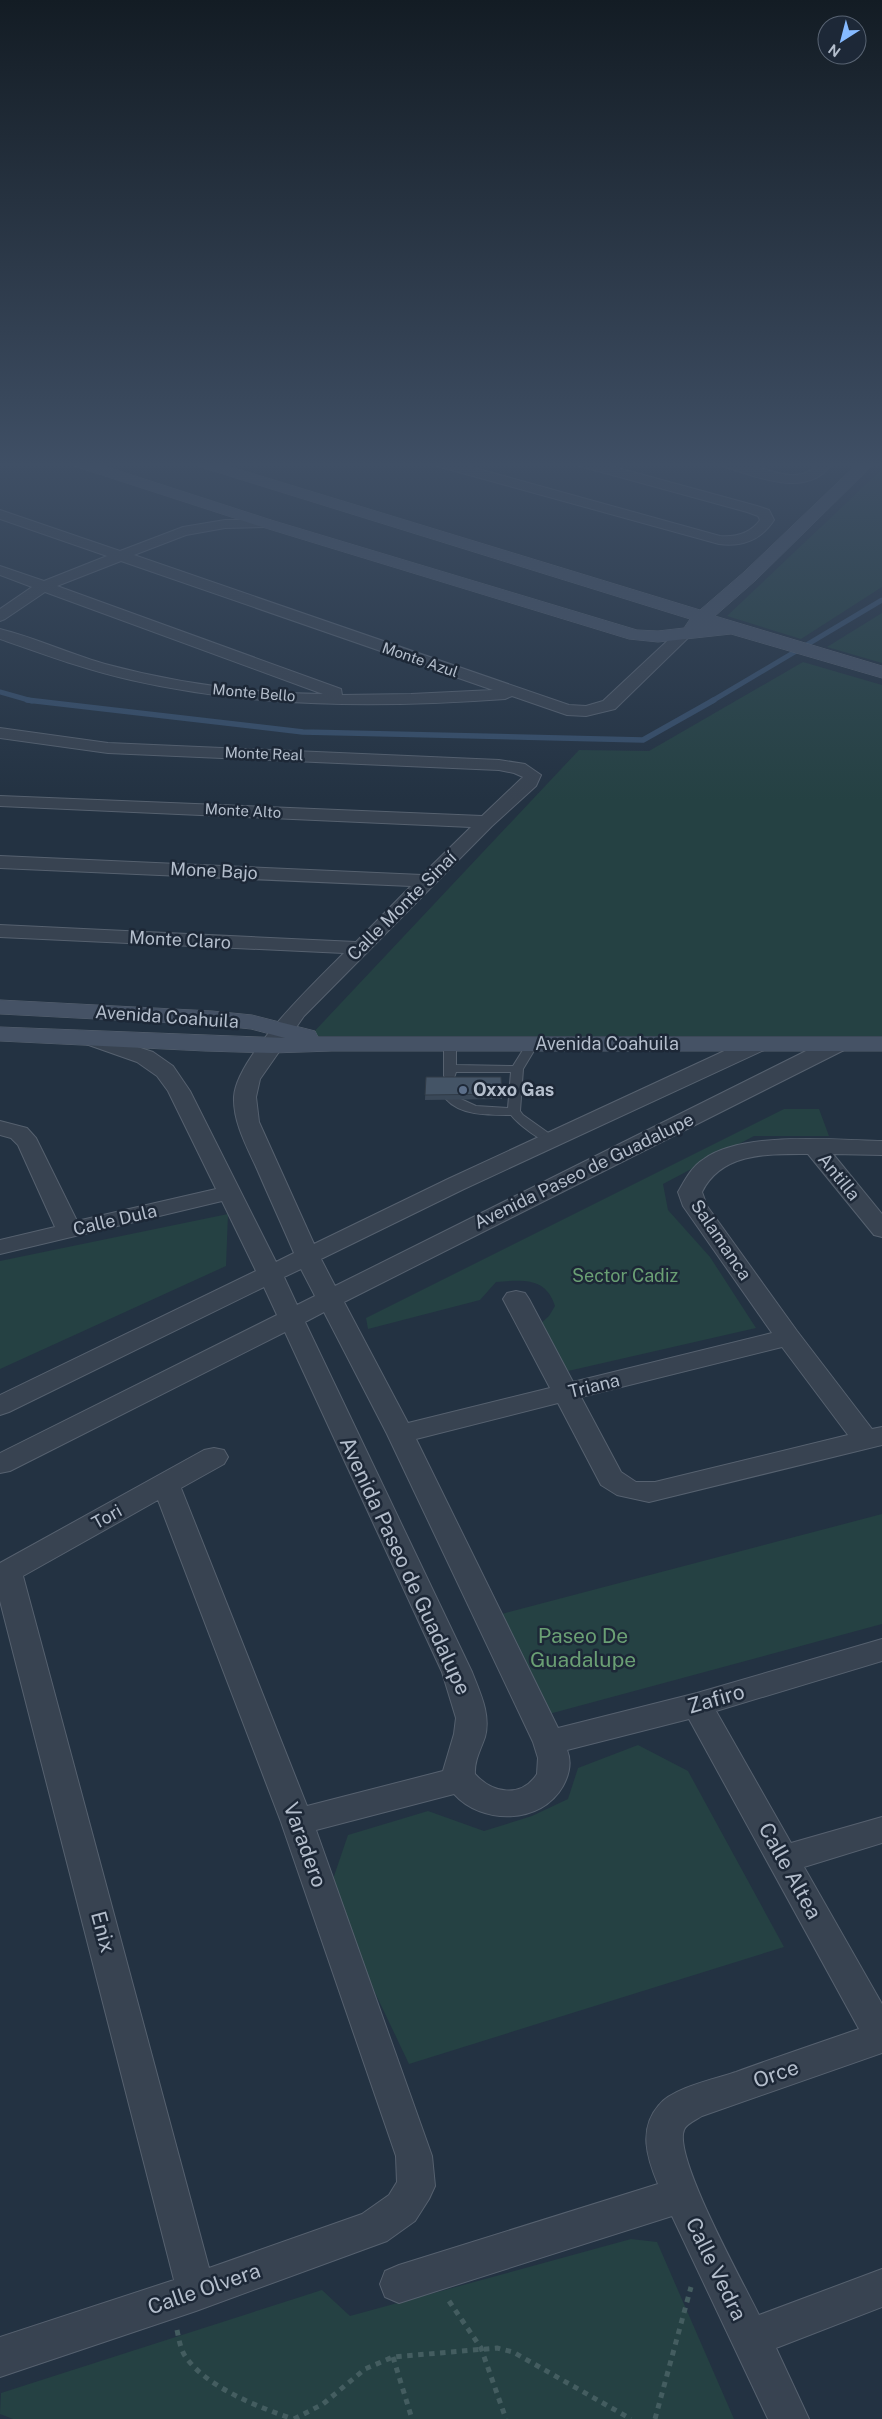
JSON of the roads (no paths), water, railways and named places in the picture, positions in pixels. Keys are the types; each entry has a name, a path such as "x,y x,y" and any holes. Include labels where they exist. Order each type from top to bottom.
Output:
{"main road":[{"path":"438,575 643,636 706,630 745,632"},
{"path":"568,575 704,617 745,632 882,672"},
{"path":"685,633 749,575"},
{"path":"582,619 629,626 646,623 658,617 657,609 633,595"},
{"name":"Avenida Coahuila","path":"0,1007 212,1018 252,1022 278,1037"},
{"name":"Avenida Coahuila","path":"0,1034 89,1038 278,1037 450,1056 532,1044 882,1044"}],"street":[{"path":"13,575 358,701"},
{"path":"0,616 44,586 71,575"},
{"name":"Monte Azul","path":"176,575 515,693 558,707 586,711 603,708 615,700 685,633"},
{"name":"Monte Bello","path":"0,634 94,666 158,681 240,693 358,701 429,700 515,693"},
{"name":"Monte Real","path":"0,733 108,748 499,765 528,771"},
{"name":"Calle Monte Sinaí","path":"278,1037 297,1012 360,948 486,822 530,782 532,775 528,771"},
{"name":"Monte Alto","path":"0,801 486,822"},
{"name":"Mone Bajo","path":"0,862 428,881"},
{"name":"Monte Claro","path":"0,931 360,948"},
{"path":"278,1037 249,1079 245,1097 248,1122 308,1258 400,1434 549,1742 555,1761 550,1782 534,1797 514,1805 494,1804 473,1794 461,1780 297,1822"},
{"name":"Avenida Paseo de Guadalupe","path":"89,1038 145,1057 165,1071 179,1091 231,1192 457,1672 471,1710 470,1733 460,1762 461,1780"},
{"path":"0,1406 550,1140 756,1044"},
{"name":"Avenida Paseo de Guadalupe","path":"0,1464 838,1044"},
{"path":"0,1128 19,1133 28,1143 69,1231"},
{"name":"Salamanca","path":"788,1337 695,1206 690,1192 698,1176 714,1162 737,1153 769,1148 882,1148"},
{"name":"Antilla","path":"816,1148 882,1230"},
{"name":"Calle Dula","path":"0,1247 231,1192"},
{"path":"516,1298 564,1394 611,1478 621,1487 637,1493 655,1492 874,1438 788,1337"},
{"name":"Triana","path":"400,1434 788,1337"},
{"name":"Tori","path":"4,1574 214,1457"},
{"name":"Varadero","path":"166,1485 297,1822 414,2156 416,2186 402,2208"},
{"name":"Enix","path":"4,1574 183,2297"},
{"name":"Zafiro","path":"549,1742 697,1705 882,1650"},
{"name":"Calle Altea","path":"697,1705 882,2037"},
{"path":"784,1859 882,1830"},
{"name":"Orce","path":"672,2116 690,2104 882,2037"},
{"name":"Calle Vedra","path":"672,2116 664,2132 667,2158 680,2195 789,2419"},
{"path":"415,2279 680,2195"},
{"name":"Calle Olvera","path":"0,2356 183,2297 374,2228 402,2208"},
{"path":"750,2338 882,2288"}],"lane":[{"path":"532,1044 517,1069 514,1111 519,1118 550,1140"},
{"path":"450,1082 450,1056 517,1069"},
{"path":"452,1099 460,1104 483,1111 514,1111"}],"waterway":[{"path":"712,701 882,600"},
{"path":"0,692 29,700"},
{"path":"29,700 303,732 643,740 714,700"}],"place":[{"name":"Oxxo Gas","path":"463,1090"}],"park label":[{"name":"Sector Cadiz","path":"625,1276"},
{"name":"Paseo De Guadalupe","path":"583,1648"}]}
